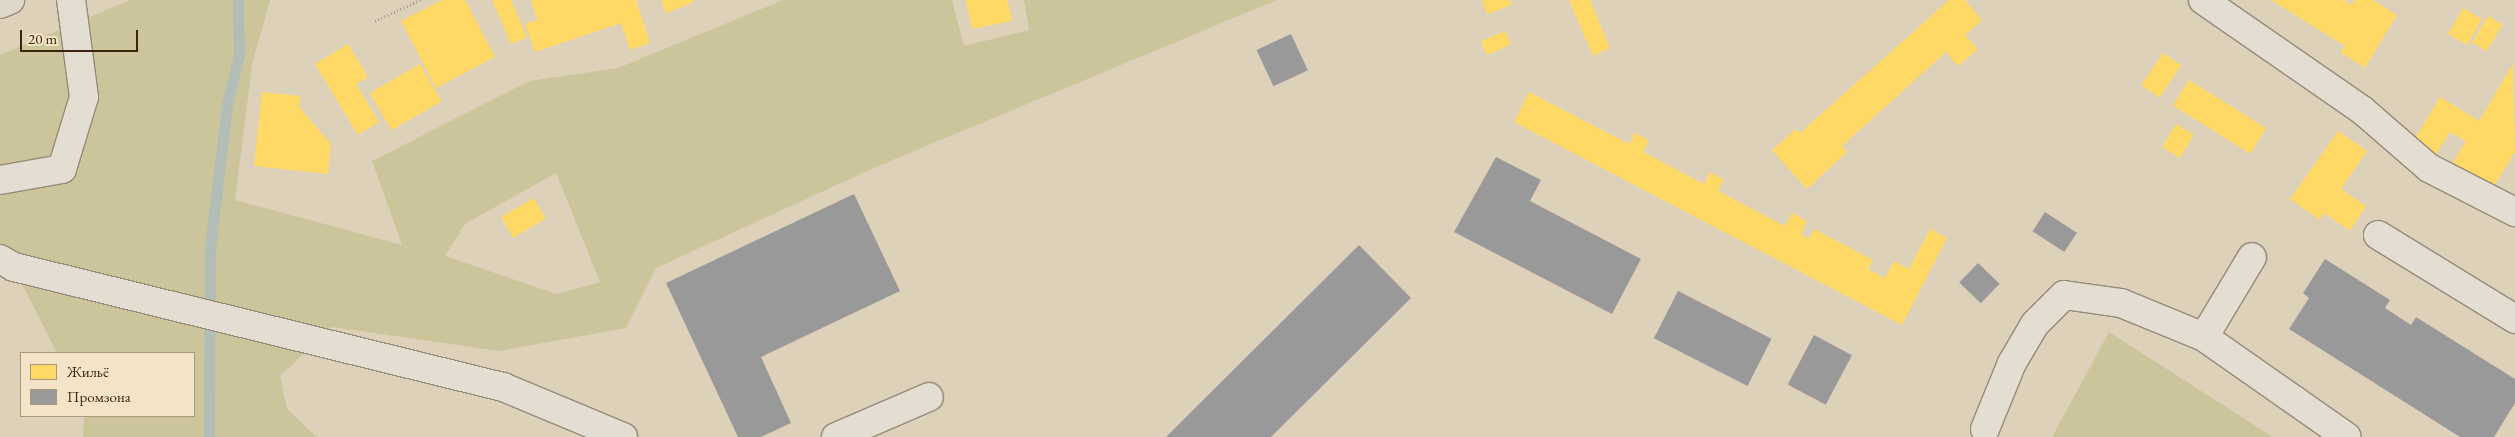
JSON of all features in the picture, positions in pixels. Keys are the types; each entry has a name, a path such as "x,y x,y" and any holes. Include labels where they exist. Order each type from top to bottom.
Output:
{"main road":[{"path":"0,4 10,0"}],"lane":[{"path":"0,180 62,169 84,97 71,0"},
{"path":"2203,0 2362,110 2429,168 2515,212"},
{"path":"2378,235 2515,319"},
{"path":"2204,337 2252,257"},
{"path":"0,259 14,267 503,388 623,437"},
{"path":"1985,429 2012,363 2035,324 2064,295 2121,303 2204,337 2347,437"},
{"path":"836,437 929,396"}],"path":[{"path":"375,21 420,0"}],"shaded area":[{"path":"130,0 270,0 252,65 235,200 402,245 372,161 529,81 618,68 783,0 952,0 964,46 1029,30 1024,0 1277,0 876,167 656,268 626,328 499,351 332,327 280,376 287,409 317,437 83,437 84,417 195,417 195,352 56,352 14,268 0,259 0,55","holes":["556,173 600,282 557,294 445,256 465,224"]},
{"path":"2109,332 2273,437 2052,437"}],"building: Жильё":[{"path":"442,0 465,0 495,57 436,88 401,21"},
{"path":"492,0 511,0 527,37 511,44"},
{"path":"531,0 636,0 650,43 630,50 621,23 535,52 525,24 537,20"},
{"path":"661,0 693,0 694,2 666,13"},
{"path":"966,0 1008,0 1012,21 972,29"},
{"path":"1482,0 1510,0 1512,5 1487,14"},
{"path":"1569,0 1590,0 1610,48 1593,56"},
{"path":"1949,0 1965,0 1982,20 1965,35 1978,49 1958,66 1946,52 1842,146 1847,152 1807,189 1772,150 1796,129 1800,133"},
{"path":"2271,0 2344,0 2352,5 2355,0 2373,0 2397,15 2365,68 2340,52 2345,46"},
{"path":"2463,8 2482,19 2467,45 2448,34"},
{"path":"2488,16 2503,25 2487,51 2472,43"},
{"path":"1505,31 1511,45 1487,55 1481,41"},
{"path":"348,44 368,77 356,84 379,122 358,135 315,64"},
{"path":"2163,53 2181,65 2159,98 2141,85"},
{"path":"420,64 442,101 391,130 370,93"},
{"path":"2513,64 2515,152 2491,191 2451,166 2466,141 2450,132 2435,156 2413,142 2440,97 2479,121"},
{"path":"2189,80 2266,128 2250,154 2173,105"},
{"path":"262,92 300,96 299,107 331,144 328,174 254,166"},
{"path":"1529,92 1629,144 1635,133 1649,140 1643,152 1704,184 1710,172 1724,180 1718,191 1785,226 1792,213 1807,221 1801,234 1809,239 1814,229 1873,260 1868,269 1885,278 1894,261 1909,269 1930,229 1947,238 1902,325 1514,122"},
{"path":"2176,124 2194,135 2180,158 2162,147"},
{"path":"2338,131 2367,151 2341,189 2366,206 2350,231 2324,213 2320,220 2290,199"},
{"path":"534,198 546,219 513,238 501,217"}],"building: Промзона":[{"path":"1291,34 1308,70 1273,86 1257,50"},
{"path":"1496,157 1541,180 1530,201 1641,259 1612,314 1454,232"},
{"path":"854,194 900,291 761,357 791,423 761,437 738,437 666,283"},
{"path":"2045,212 2077,233 2064,252 2032,231"},
{"path":"1359,245 1411,298 1271,437 1166,437"},
{"path":"2325,259 2390,300 2385,308 2411,325 2416,317 2515,379 2515,403 2494,437 2460,437 2289,329 2309,298 2303,293"},
{"path":"1978,263 2000,284 1981,303 1959,282"},
{"path":"1678,291 1772,339 1747,386 1654,338"},
{"path":"1814,335 1852,355 1826,405 1788,384"}],"waterway":[{"path":"209,437 210,249 227,105 239,54 238,0"}]}
